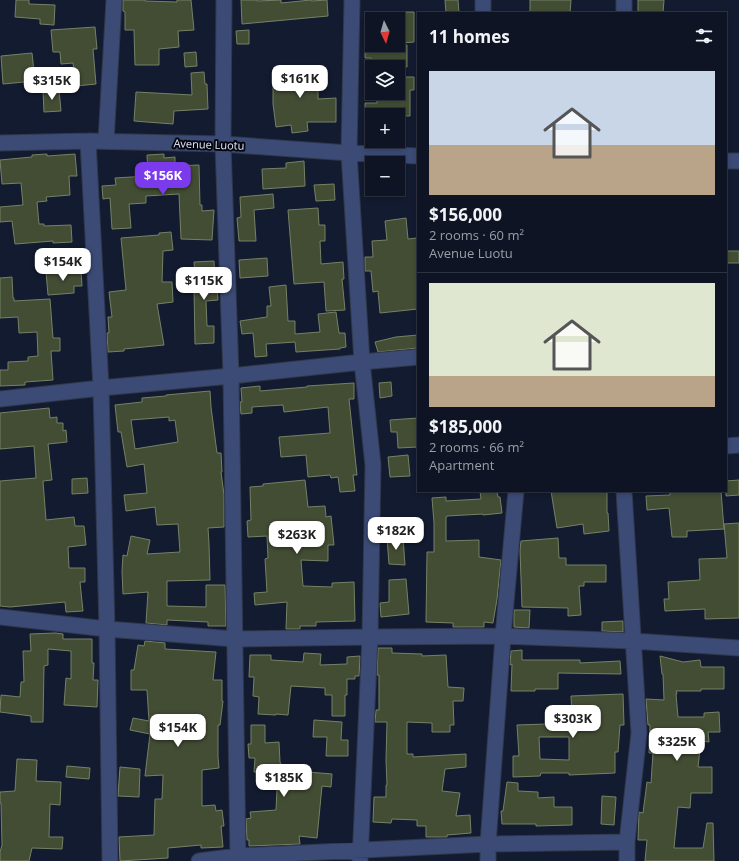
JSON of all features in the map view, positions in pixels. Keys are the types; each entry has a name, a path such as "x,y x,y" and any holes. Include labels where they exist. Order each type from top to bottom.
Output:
{"street":[{"path":"106,141 114,0"},
{"path":"224,0 223,144 231,376 238,859"},
{"path":"352,0 349,153 362,362 373,464 370,637 360,855"},
{"path":"483,0 483,12"},
{"path":"624,0 624,12"},
{"path":"88,141 101,388 107,629 110,861"},
{"name":"Avenue Luotu","path":"0,144 106,141 223,144 349,153 417,156"},
{"path":"727,161 739,161"},
{"path":"0,399 417,357"},
{"path":"727,446 739,445"},
{"path":"488,861 488,844 516,492"},
{"path":"624,492 639,733 627,842 627,861"},
{"path":"0,617 107,629 236,639 504,636 633,640 739,648"},
{"path":"199,861 360,855 488,844 627,842"}],"building":[{"path":"16,0 29,0 29,4 55,5 54,25 40,24 40,19 15,17"},
{"path":"123,0 177,2 177,0 191,0 194,30 178,31 179,47 159,49 159,65 135,65 134,30 125,30"},
{"path":"241,0 281,0 281,3 327,0 328,16 242,24"},
{"path":"445,0 458,0 459,12 446,12"},
{"path":"530,0 571,0 570,12 530,12"},
{"path":"638,0 664,0 663,12 638,12"},
{"path":"405,12 414,12 414,42 405,43"},
{"path":"95,27 97,49 93,49 96,84 76,86 73,63 61,64 60,52 53,52 51,30"},
{"path":"249,30 249,44 237,44 236,31"},
{"path":"405,45 407,45 407,67 405,67 405,60 371,60 371,58 365,58 365,52 405,52"},
{"path":"196,52 197,66 185,67 184,53"},
{"path":"32,53 35,81 3,84 1,56"},
{"path":"274,67 304,67 304,70 318,70 318,99 336,98 336,122 307,122 308,131 292,133 291,125 276,127 273,104"},
{"path":"204,72 205,84 207,84 208,109 174,111 173,124 134,121 136,92 192,95 191,73"},
{"path":"405,77 414,77 414,90 410,90 410,116 405,116 405,108 365,108 365,103 377,103 377,100 405,100"},
{"path":"59,90 61,111 44,112 43,91"},
{"path":"47,154 47,156 75,154 77,176 69,176 70,195 46,197 47,201 37,202 39,224 44,224 44,226 71,225 72,242 53,243 53,241 15,244 12,221 0,222 0,207 23,205 21,183 2,184 0,160"},
{"path":"164,154 164,158 175,157 175,166 199,165 200,205 202,205 202,211 214,210 212,240 181,239 179,194 146,196 146,203 129,204 131,228 112,229 110,198 103,199 102,186 116,185 115,178 148,176 147,155"},
{"path":"304,161 305,186 263,189 262,169 286,168 286,163"},
{"path":"334,184 335,200 316,201 314,185"},
{"path":"273,194 274,208 254,210 256,241 239,241 237,218 241,217 240,197"},
{"path":"318,208 319,225 325,225 325,241 320,241 321,264 343,262 344,279 342,279 345,310 326,311 324,282 294,284 288,210"},
{"path":"406,218 408,239 417,238 417,309 380,313 378,291 373,292 371,271 365,271 365,257 373,257 372,241 387,240 385,221"},
{"path":"171,232 173,250 163,251 162,282 172,282 173,302 157,304 164,345 108,352 108,317 112,317 109,292 126,290 121,238 159,235 159,233"},
{"path":"727,251 739,251 739,263 727,263"},
{"path":"267,258 268,276 240,278 239,260"},
{"path":"214,261 215,285 217,285 218,300 206,301 207,326 214,326 214,343 195,344 194,289 196,289 194,262"},
{"path":"81,270 82,286 74,286 74,293 48,295 46,272"},
{"path":"12,277 14,301 50,299 53,338 60,338 60,351 51,351 53,380 25,382 25,385 0,386 0,370 8,370 8,362 28,361 28,357 38,356 37,332 19,333 18,317 0,318 0,278"},
{"path":"286,285 288,321 295,321 295,334 320,332 318,314 336,312 339,333 345,333 346,347 340,349 296,352 295,342 266,344 267,356 255,357 253,333 242,334 240,321 267,317 267,306 271,306 269,287"},
{"path":"417,335 417,348 378,352 375,342 396,337"},
{"path":"391,382 392,396 380,398 379,383"},
{"path":"354,383 354,399 349,399 357,475 353,475 355,491 340,492 338,477 331,478 330,475 308,477 306,455 281,457 279,437 330,433 328,407 284,412 283,405 252,407 252,413 241,414 241,388 260,386 260,391"},
{"path":"210,391 217,453 221,453 221,472 224,495 224,527 208,528 210,580 167,581 167,606 206,607 206,585 225,585 226,626 208,626 208,622 167,620 167,625 146,623 148,592 123,594 123,555 127,556 131,536 150,540 147,554 180,552 178,524 157,525 155,507 126,511 124,495 147,493 144,464 127,467 121,432 118,432 115,405 142,402 142,398","holes":["169,417 169,421 175,420 178,442 135,449 131,420"]},
{"path":"49,408 50,418 57,417 57,423 63,423 63,431 66,430 67,442 48,444 52,480 43,481 46,520 74,517 75,526 84,526 86,545 68,547 69,568 85,568 85,582 80,582 83,611 66,612 65,602 10,607 0,606 0,481 36,478 34,446 0,449 0,413"},
{"path":"417,418 417,447 398,448 397,432 391,432 390,420"},
{"path":"408,455 410,476 390,477 388,457"},
{"path":"87,478 88,493 72,494 72,479"},
{"path":"305,480 308,507 325,506 326,517 331,516 334,545 328,545 328,561 301,560 303,586 332,587 332,583 354,582 355,621 316,622 316,626 300,626 300,629 286,629 287,602 255,605 254,593 267,592 265,559 268,558 267,536 248,537 247,521 251,520 250,487 263,486 263,484"},
{"path":"739,480 739,495 726,496 727,481"},
{"path":"480,492 497,492 498,497 500,497 502,513 447,516 446,541 479,540 479,557 501,560 493,623 484,622 484,627 453,627 453,623 426,622 427,552 434,552 432,498 446,497 446,501 481,499"},
{"path":"551,492 607,492 609,531 584,534 583,524 557,528"},
{"path":"670,492 721,492 724,529 687,531 687,537 672,537 669,508 647,510 646,496 670,495"},
{"path":"739,523 739,618 705,619 705,609 665,611 664,599 669,599 668,582 700,580 699,559 727,558 724,524"},
{"path":"403,537 405,565 389,564 387,538"},
{"path":"558,538 559,558 566,558 566,565 606,565 606,582 584,582 584,586 579,586 581,615 568,616 568,608 522,607 521,541"},
{"path":"406,579 409,614 381,617 380,603 389,602 389,580"},
{"path":"514,610 530,610 529,628 514,627"},
{"path":"623,621 623,632 602,631 602,622"},
{"path":"30,634 63,634 63,639 92,639 92,663 94,663 93,680 98,680 97,707 64,705 66,678 71,679 71,651 48,649 48,665 44,666 43,722 31,722 31,716 0,712 1,695 20,697 21,682 24,682 23,651 31,651"},
{"path":"145,641 165,643 165,649 216,652 213,680 222,680 223,701 220,725 218,725 219,768 202,770 202,806 215,805 216,811 222,810 224,826 221,826 223,847 201,848 201,845 168,848 168,858 120,861 119,837 154,835 155,799 162,799 163,775 145,776 150,734 130,730 133,718 149,721 147,690 131,690 131,670 134,670 138,645 144,646"},
{"path":"378,648 392,648 392,653 422,654 422,656 446,655 448,687 464,688 463,701 453,701 454,725 450,725 450,732 432,732 432,723 407,722 407,754 413,754 413,757 466,754 466,767 445,769 442,791 460,793 456,816 470,815 471,833 447,835 447,837 426,837 426,826 417,826 417,820 392,819 391,823 373,822 374,797 386,797 387,785 387,722 375,722 376,710 379,710 379,675 377,675"},
{"path":"522,650 522,660 580,660 580,663 620,661 621,674 558,673 558,689 511,691 511,651"},
{"path":"304,653 321,654 320,665 347,664 347,657 360,656 359,676 355,676 355,679 347,679 345,716 332,716 332,695 325,695 325,688 291,686 288,715 258,714 259,697 253,696 254,677 249,677 250,655 271,655 271,660 303,662"},
{"path":"660,656 683,662 700,660 701,667 724,667 724,689 676,691 678,717 704,717 704,713 719,712 720,732 708,732 709,742 701,741 698,767 712,767 712,793 691,793 690,808 678,807 674,848 703,848 707,823 713,823 714,861 645,861 647,840 638,840 639,812 643,813 647,782 651,783 653,753 649,753 650,725 648,725 646,699 664,700 663,674"},
{"path":"623,694 624,725 620,725 618,752 615,752 615,773 569,775 569,773 541,773 540,776 513,777 513,756 519,756 517,725 546,724 546,715 572,715 571,696","holes":["539,737 569,737 569,760 540,759"]},
{"path":"314,720 342,722 341,740 348,740 348,756 326,756 327,737 313,737"},
{"path":"251,725 265,725 265,743 279,742 280,762 284,770 332,774 331,787 322,786 317,838 299,836 300,844 249,846 249,840 247,840 246,819 251,818 250,812 276,810 277,789 273,788 274,772 254,772 255,758 249,758 248,744 251,744"},
{"path":"17,759 37,760 36,781 61,782 60,805 50,804 49,837 63,837 62,849 32,848 29,861 0,861 2,845 0,792 15,791"},
{"path":"67,766 90,768 89,779 66,777"},
{"path":"120,767 140,769 139,797 118,796"},
{"path":"507,782 518,783 518,791 538,792 538,798 554,797 554,807 572,807 572,825 536,826 536,824 502,824 501,811 503,811"},
{"path":"602,796 616,797 614,825 601,824"}]}
